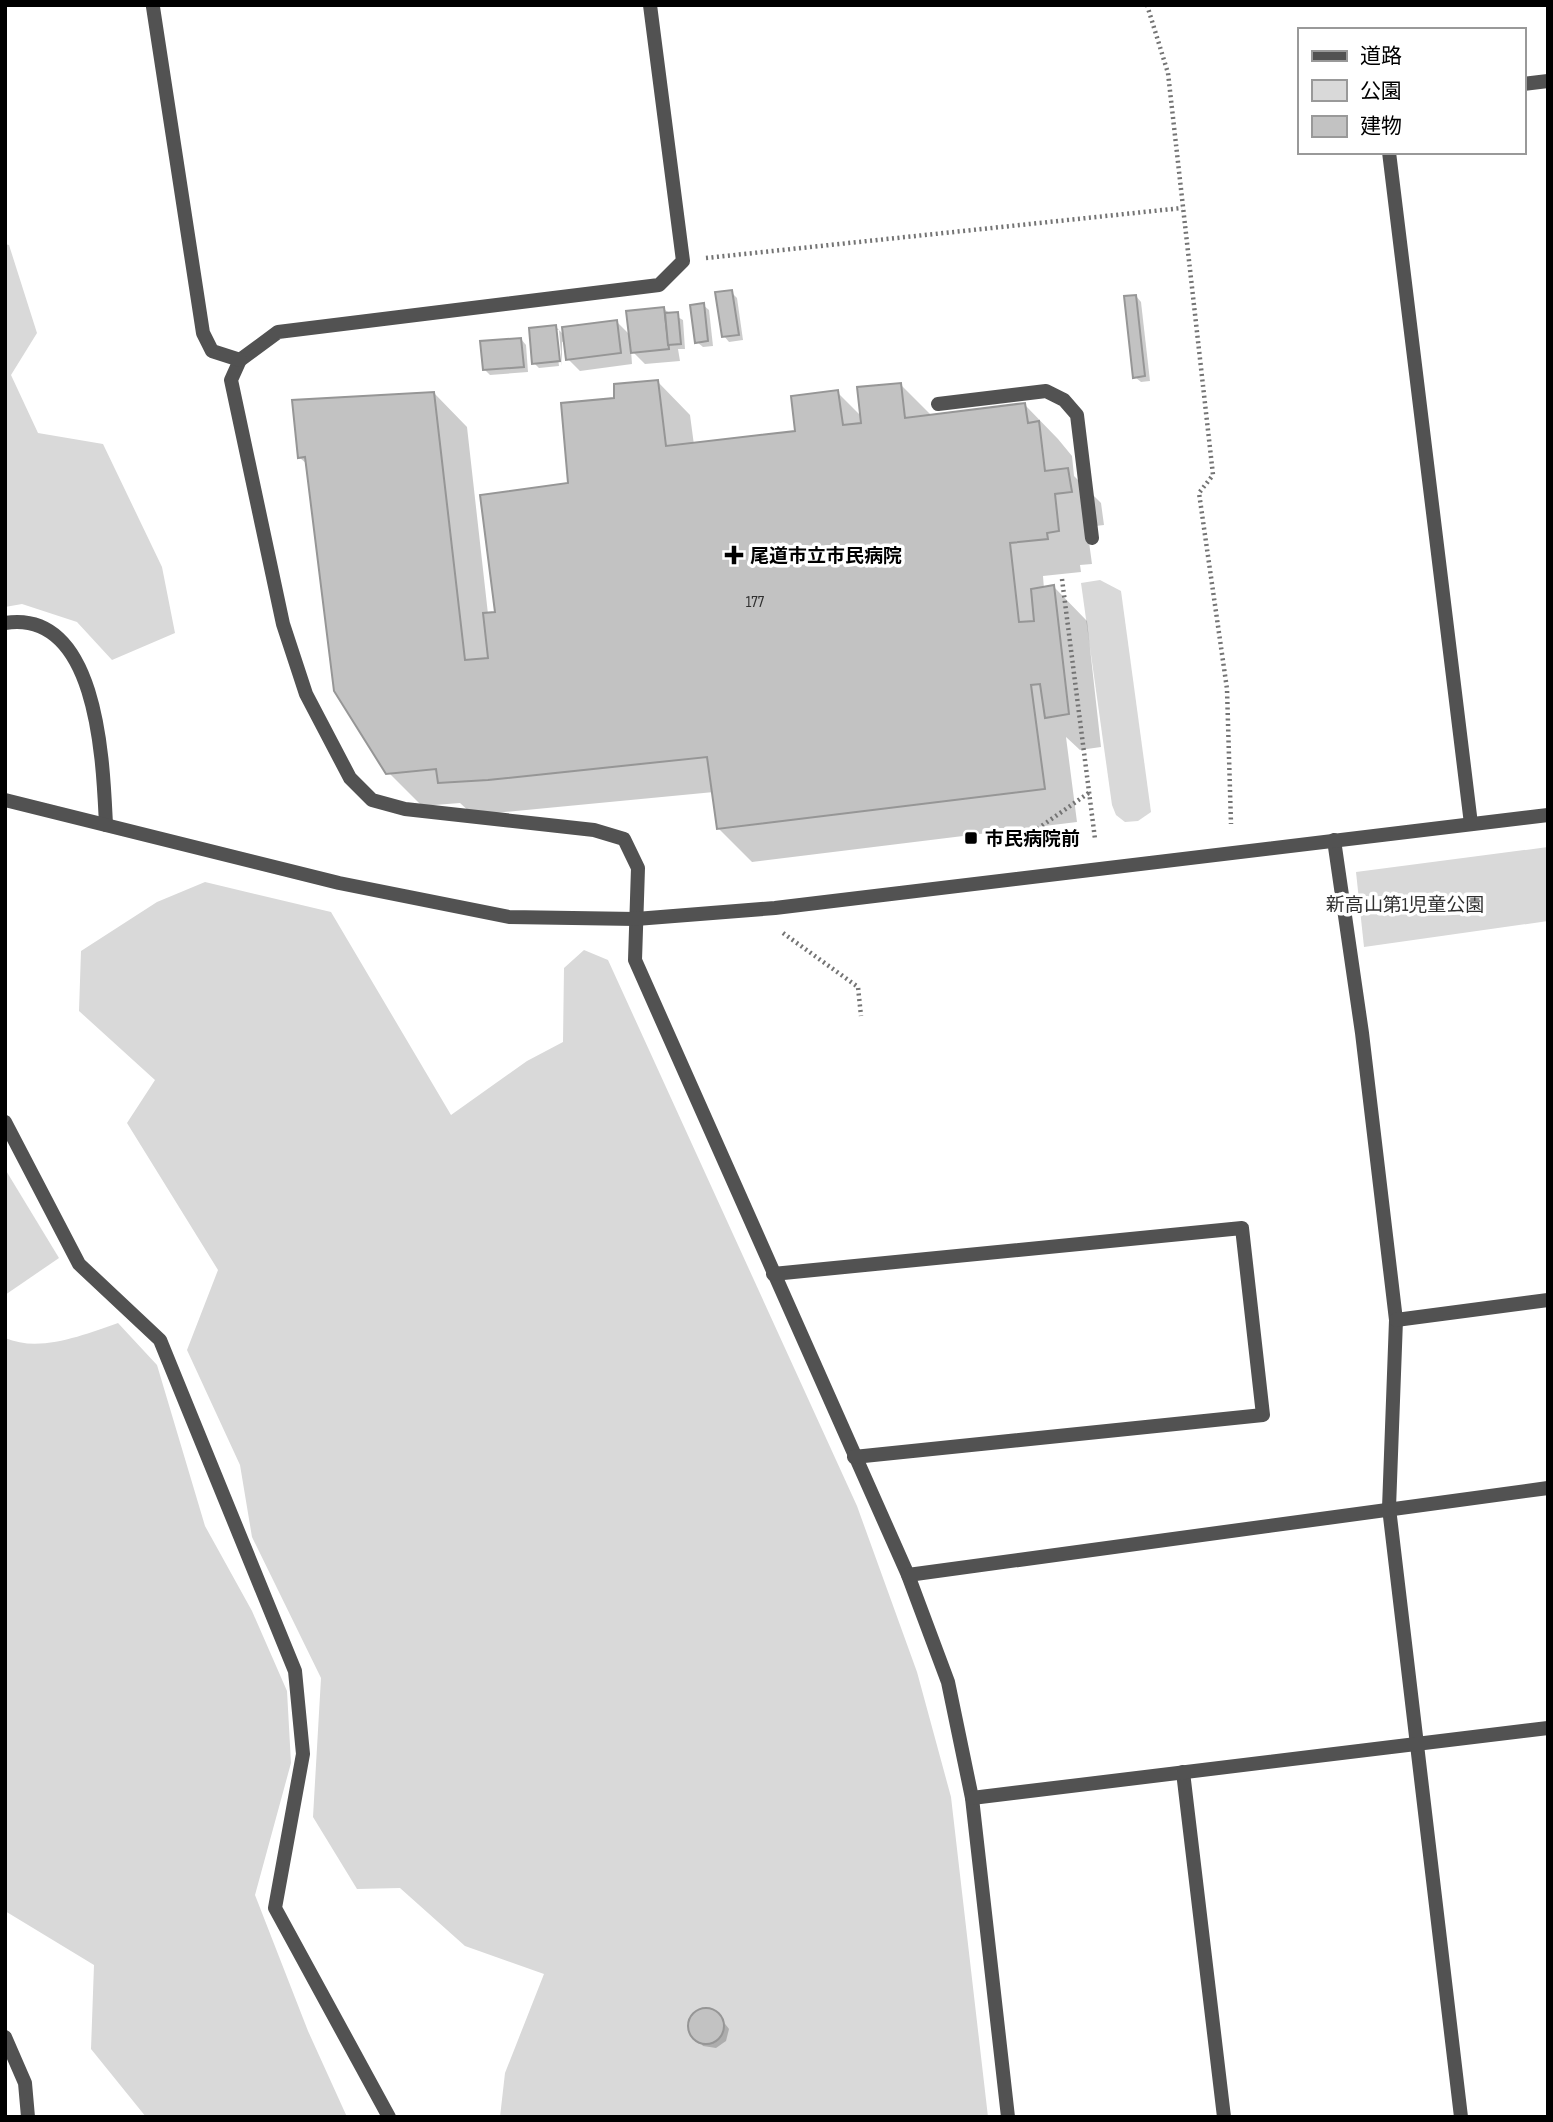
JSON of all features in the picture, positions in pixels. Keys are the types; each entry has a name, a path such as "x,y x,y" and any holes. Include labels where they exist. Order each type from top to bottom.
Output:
{"street":[{"path":"650,5 683,261 659,285 278,332 240,359 232,380 283,624 306,694 350,778 372,800 405,809 594,830 624,839 638,868 635,960 908,1575 948,1682 972,1798 1008,2117"},
{"path":"153,7 203,333 212,351 240,359"},
{"path":"1525,84 1548,81"},
{"path":"1389,154 1471,824"},
{"path":"938,404 1046,391 1065,400 1077,415 1092,538"},
{"path":"5,624 23,621 56,635 78,663 97,716 104,771 106,825"},
{"path":"5,800 339,883 509,917 636,919 775,908 1548,816"},
{"path":"1334,840 1362,1033 1396,1320 1389,1508 1461,2117"},
{"path":"5,1122 79,1264 160,1340 295,1671 303,1754 275,1908 389,2117"},
{"path":"773,1274 1242,1228 1263,1415 854,1457"},
{"path":"1396,1320 1548,1300"},
{"path":"908,1575 1548,1488"},
{"path":"972,1798 1548,1728"},
{"path":"1183,1772 1224,2117"},
{"path":"5,2037 25,2084 27,2117"}],"path":[{"path":"1147,5 1168,73 1213,475 1199,493 1227,688 1231,824"},
{"path":"683,261 1182,208"},
{"path":"1062,579 1095,839"},
{"path":"1033,832 1090,792"},
{"path":"777,928 858,987 861,1016"}],"green space":[{"path":"5,244 9,245 37,333 11,375 38,433 103,444 162,567 175,633 112,660 77,622 22,604 5,607"},
{"path":"1100,580 1121,591 1151,812 1138,821 1125,822 1116,815 1112,805 1081,583"},
{"name":"新高山第1児童公園","path":"1548,847 1548,921 1364,947 1356,872"},
{"path":"205,882 331,912 451,1115 527,1061 563,1042 564,968 584,950 608,960 857,1506 917,1672 951,1797 988,2117 500,2117 505,2073 544,1974 465,1946 400,1888 357,1889 313,1817 321,1678 252,1537 240,1465 187,1350 218,1270 127,1123 155,1080 79,1011 81,951 157,902"},
{"path":"5,1169 59,1258 5,1295"},
{"path":"118,1323 157,1365 205,1526 252,1611 287,1691 291,1763 255,1895 308,2031 347,2117 146,2117 91,2049 94,1965 5,1911 5,1338 32,1344 47,1343 62,1341"}],"building":[{"path":"732,290 739,335 722,337 715,292"},
{"path":"1136,295 1145,376 1133,378 1124,296"},
{"path":"704,303 708,341 695,343 690,305"},
{"path":"664,307 669,349 631,353 626,311"},
{"path":"678,312 681,344 668,345 665,313"},
{"path":"617,320 621,353 566,360 562,327"},
{"path":"556,325 560,361 532,364 529,328"},
{"path":"521,338 524,367 483,370 480,341"},
{"path":"658,380 666,446 795,431 791,396 838,390 843,425 861,423 857,387 901,383 905,418 1025,403 1028,423 1039,421 1045,471 1068,468 1072,492 1055,494 1059,531 1047,533 1048,539 1010,543 1019,622 1034,621 1031,589 1054,585 1069,714 1045,718 1040,684 1031,685 1045,789 717,829 707,757 438,783 436,769 386,774 334,691 305,457 298,458 292,400 434,392 465,660 488,658 483,613 495,612 480,495 568,483 561,403 614,398 614,384"},
{"path":"706,2008 719,2013 724,2026 719,2039 706,2044 693,2039 688,2026 693,2013"}],"place":[{"name":"尾道市立市民病院","path":"734,555"},
{"name":"市民病院前","path":"971,838"}]}
